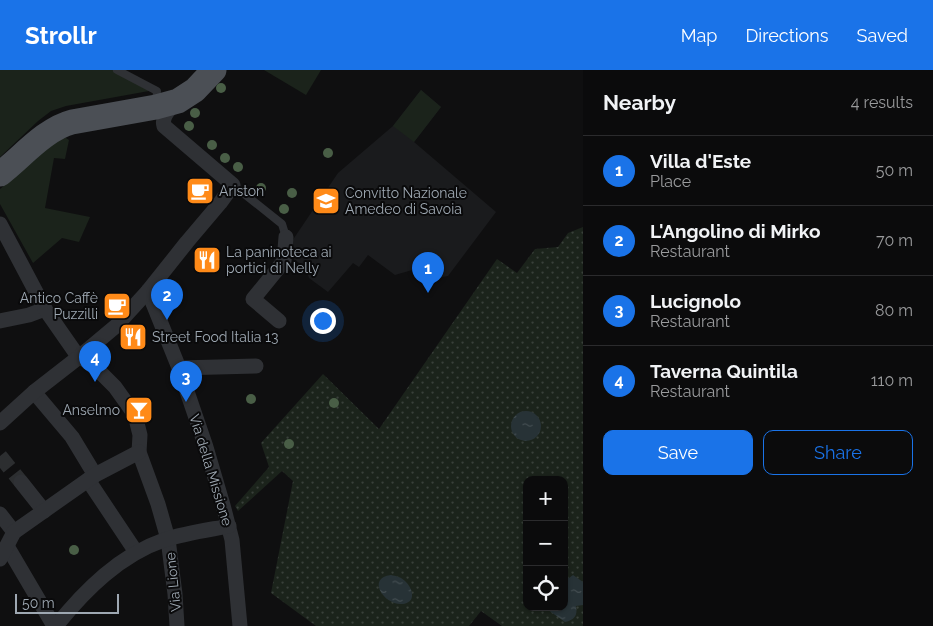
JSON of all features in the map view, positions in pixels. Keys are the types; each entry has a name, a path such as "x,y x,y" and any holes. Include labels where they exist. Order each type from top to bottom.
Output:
{"main road":[{"path":"0,174 47,134 62,125 157,106 184,98 196,90 214,70"}],"street":[{"path":"0,423 34,392 116,326 148,291 233,185 164,126 164,117 157,106"},
{"name":"Via Lione","path":"0,224 45,309 72,348 79,357 100,372 110,382 132,410 137,420 140,435 139,452 158,504 168,539 175,594 176,626"},
{"path":"279,321 252,299 284,261 286,237"},
{"name":"Via della Missione","path":"148,291 206,446 229,526 233,545 240,626"},
{"path":"0,321 29,315 45,309"},
{"path":"178,368 256,366"},
{"path":"34,392 72,437 92,478 136,552"},
{"path":"139,452 92,478 14,532 4,552 57,625 78,600 108,572 136,552 154,543 168,539 229,526"},
{"path":"21,482 44,511"},
{"path":"0,514 14,532"}],"lane":[{"path":"116,70 156,91 157,106"},
{"path":"233,185 282,224 286,237"}],"shaded area":[{"path":"0,70 123,70 160,89 66,106 51,111 0,157"},
{"path":"264,70 321,70 306,95"},
{"path":"421,90 441,107 414,142 496,212 448,276 442,277 426,266 395,275 368,255 359,267 353,263 328,292 309,278 305,267 292,258 288,247 338,173 393,126"},
{"path":"421,90 441,107 414,142 393,126"},
{"path":"63,136 69,140 65,159 54,158 45,208 90,217 79,242 62,238 33,263 0,204 0,189"},
{"path":"583,227 583,626 502,626 481,611 469,626 316,626 271,593 293,481 282,471 238,511 235,506 269,467 261,443 323,374 379,429 497,259 517,273 535,249 558,247 568,233"}],"water":[{"path":"526,411 532,412 540,420 540,432 532,440 526,441 520,440 512,432 511,426 512,420 520,412"},
{"path":"391,575 402,579 410,587 412,598 407,603 395,603 380,591 380,581 384,577"},
{"path":"573,575 583,582 583,605 576,606 575,617 565,622 550,611 568,611 569,578"}],"tunnel":[{"path":"0,456 21,482"}],"place":[{"name":"Ariston","path":"200,191"},
{"name":"Convitto Nazionale Amedeo di Savoia","path":"326,201"},
{"name":"La paninoteca ai portici di Nelly","path":"207,260"},
{"name":"Villa d'Este","path":"428,293"},
{"name":"Antico Caffè Puzzilli","path":"117,306"},
{"name":"L'Angolino di Mirko","path":"167,320"},
{"name":"Street Food Italia 13","path":"133,337"},
{"name":"Taverna Quintila","path":"95,382"},
{"name":"Lucignolo","path":"186,402"},
{"name":"Anselmo","path":"139,410"}]}
